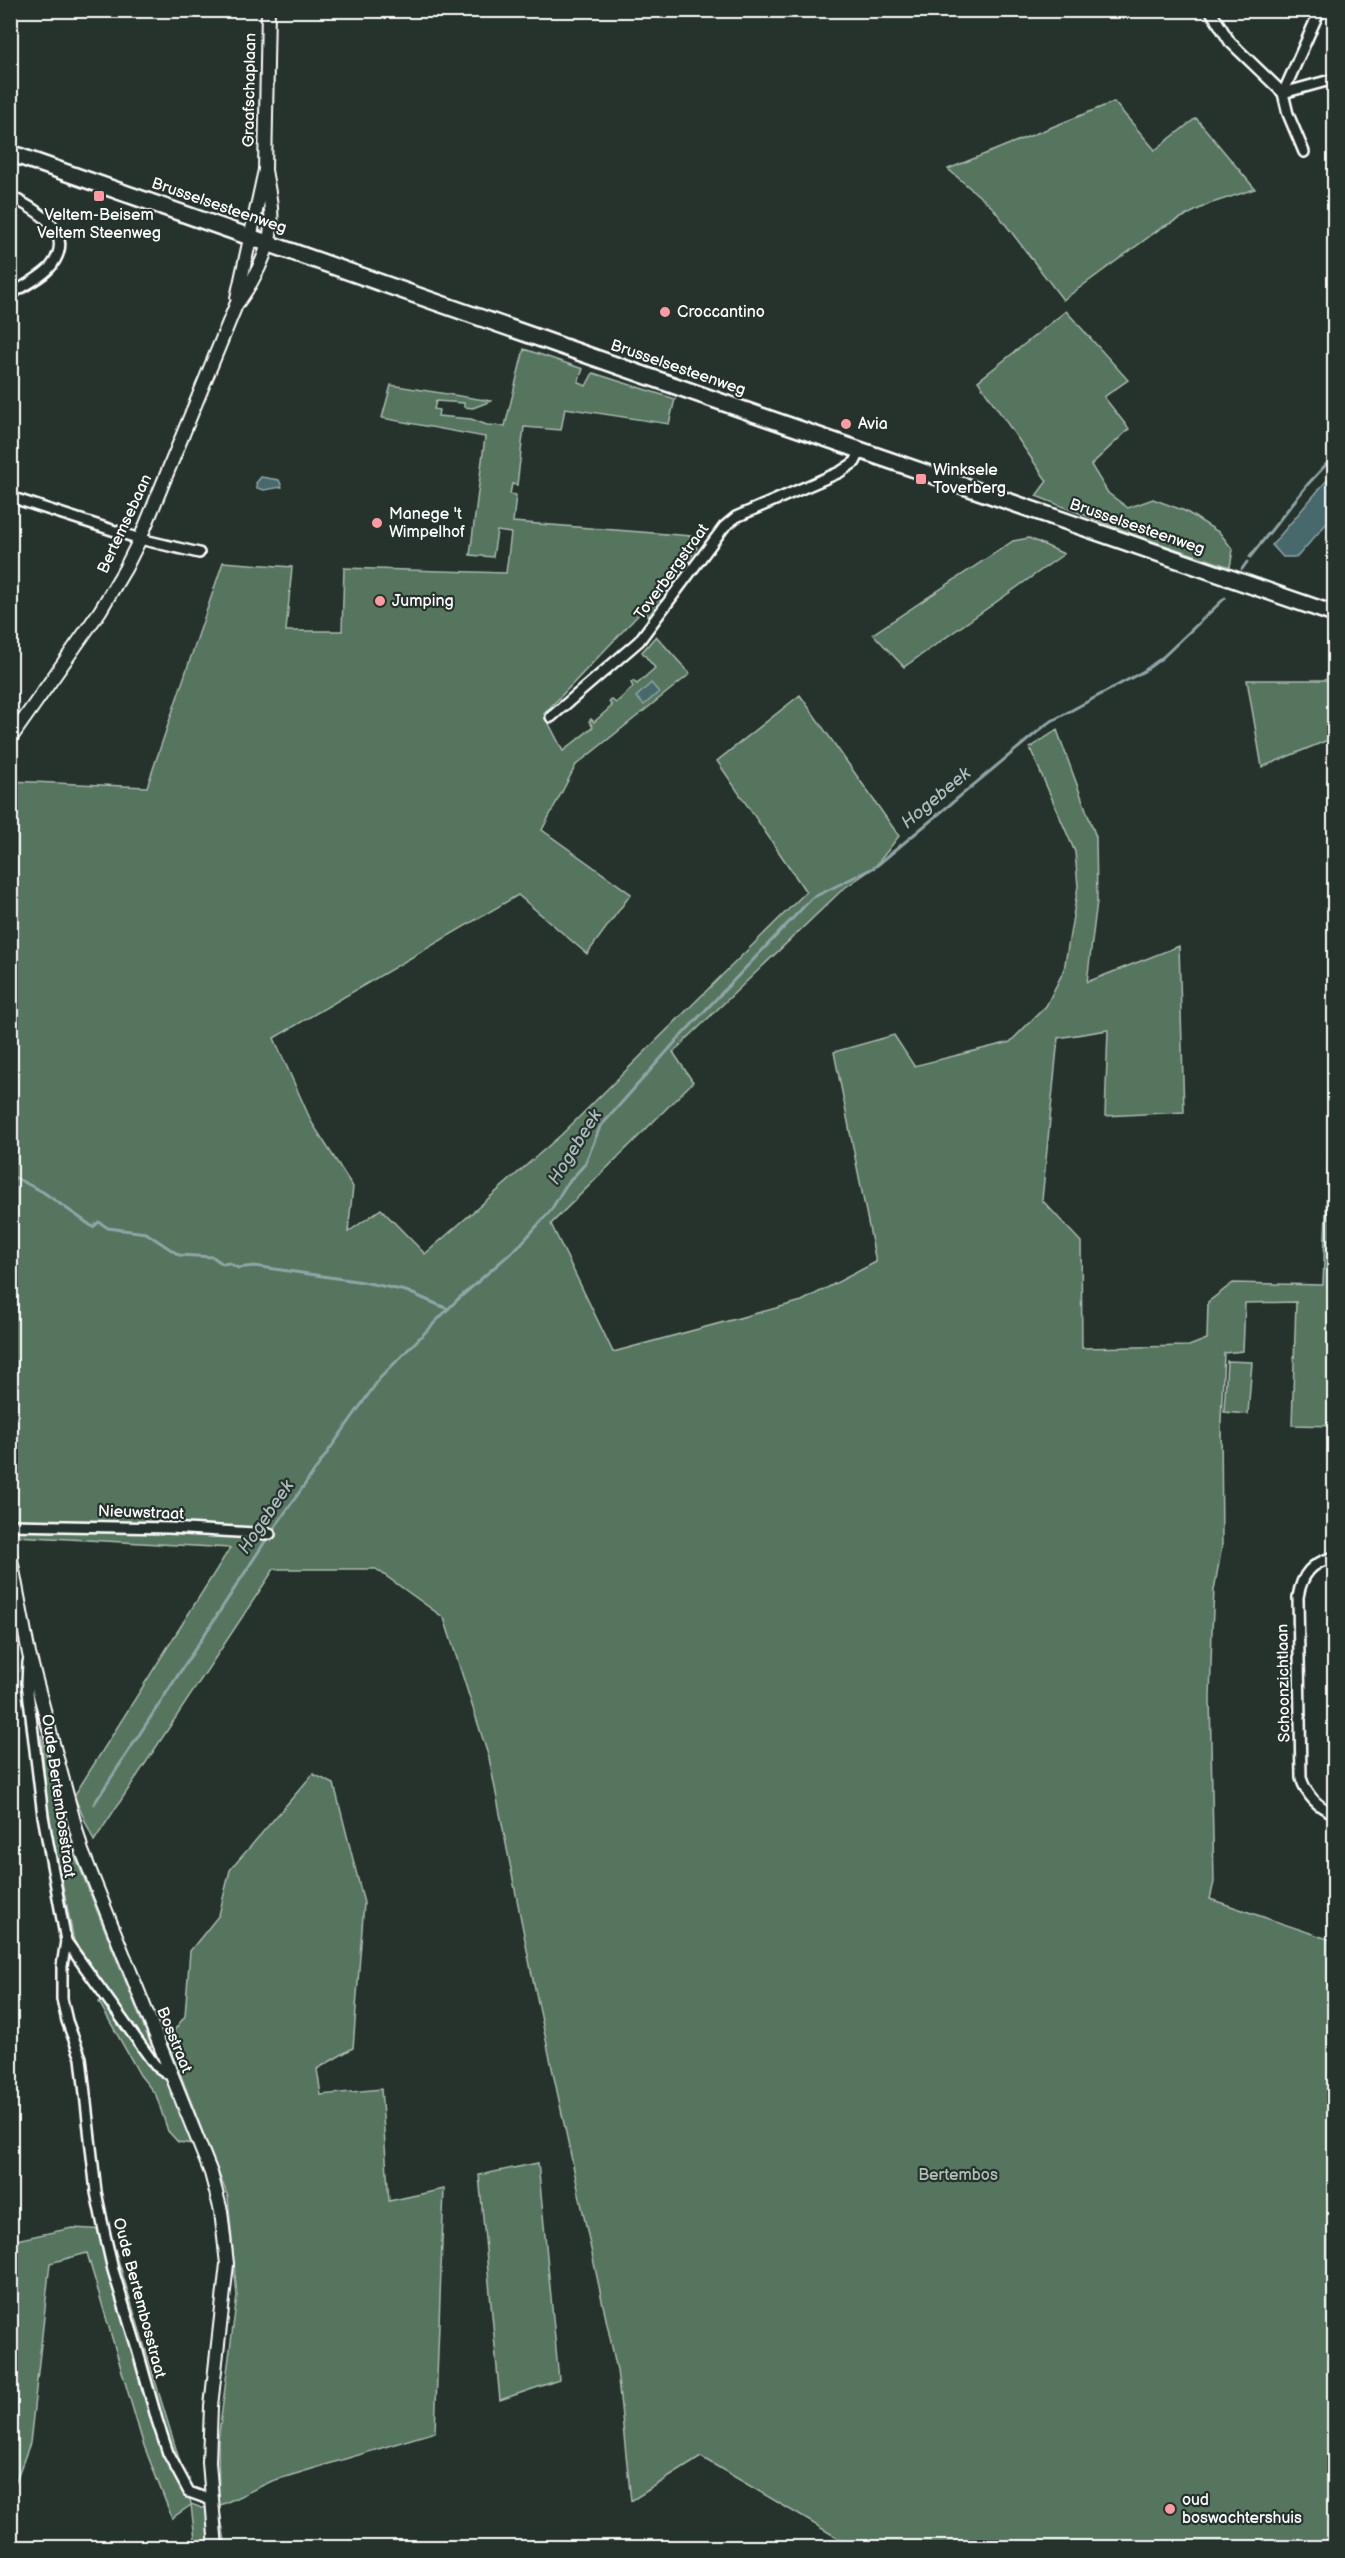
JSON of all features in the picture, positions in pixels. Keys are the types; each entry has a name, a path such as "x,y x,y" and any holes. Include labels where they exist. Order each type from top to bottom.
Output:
{"main road":[{"name":"Brusselsesteenweg","path":"10,153 268,242 492,323 1335,614"}],"street":[{"name":"Graafschaplaan","path":"268,10 264,170 272,224 268,242"},
{"path":"1210,10 1230,42 1283,93 1288,114 1304,152"},
{"path":"1283,93 1320,10"},
{"path":"1283,93 1335,79"},
{"name":"Graafschaplaan","path":"250,236 264,170"},
{"path":"10,196 37,210 52,223 56,229 58,244 52,264 10,295"},
{"name":"Bertemsebaan","path":"10,739 100,610 140,539 236,305 250,236"},
{"name":"Bertemsebaan","path":"236,305 244,294 268,242"},
{"name":"Toverbergstraat","path":"551,717 639,641 724,527 736,517 840,472 855,462 861,450"},
{"path":"10,497 140,539 199,554"},
{"name":"Nieuwstraat","path":"10,1525 169,1528 270,1534"},
{"name":"Bosstraat","path":"10,1554 29,1654 82,1851 211,2174 221,2211 227,2264 211,2406 209,2462 216,2547"},
{"name":"Schoonzichtlaan","path":"1335,1557 1317,1563 1305,1572 1300,1582 1298,1597 1301,1778 1304,1788 1316,1803 1323,1809 1335,1812"},
{"name":"Oude Bertembosstraat","path":"29,1654 27,1683 43,1816 66,1941 62,1966 64,2008 81,2058 96,2192 112,2270 168,2452 189,2492 211,2500"},
{"name":"Oude Bertembosstraat","path":"66,1941 154,2065 171,2076"}],"green space":[{"path":"1114,102 1155,150 1196,118 1255,189 1209,204 1161,228 1063,300 993,208 948,169"},
{"path":"1066,311 1128,380 1104,397 1129,429 1091,465 1108,493 1128,508 1153,499 1185,511 1220,533 1233,550 1230,567 1135,535 1036,496 1047,481 978,381"},
{"name":"Bertembos","path":"524,349 583,369 578,382 586,386 593,373 675,399 669,424 565,408 561,430 524,427 517,485 512,484 510,494 516,495 513,522 692,536 697,548 667,592 660,587 655,590 661,601 650,617 643,610 544,714 563,751 593,727 589,721 591,719 594,722 612,706 609,702 612,700 616,703 633,687 631,683 633,681 637,684 655,668 642,652 656,636 690,674 576,765 542,830 631,894 587,954 518,895 274,1038 312,1123 353,1187 348,1232 381,1209 425,1254 561,1135 806,892 717,761 800,695 899,836 875,867 843,889 673,1052 693,1082 551,1224 613,1352 802,1301 876,1262 834,1052 894,1035 914,1066 1010,1042 1046,1006 1064,970 1078,886 1075,852 1030,748 1057,730 1096,837 1097,901 1087,982 1179,946 1184,1112 1105,1116 1108,1030 1058,1038 1042,1200 1081,1242 1082,1348 1189,1346 1207,1339 1208,1302 1233,1283 1323,1285 1330,1118 1334,1117 1334,1426 1292,1425 1296,1302 1245,1303 1243,1351 1224,1353 1221,1421 1222,1546 1214,1590 1210,1698 1214,1882 1210,1899 1334,1941 1334,2547 853,2547 701,2457 631,2501 617,2370 531,1970 489,1758 444,1618 376,1569 274,1569 94,1841 74,1796 230,1548 15,1536 10,1508 10,781 147,787 223,562 292,567 286,631 342,631 344,568 506,573 511,533 497,531 493,557 470,555 485,437 382,418 391,385 491,401 473,408 464,407 464,403 436,401 434,409 439,410 438,416 471,419 487,425 505,426"},
{"path":"1029,538 1064,554 904,667 873,634 1013,541"},
{"path":"1334,655 1334,748 1328,740 1262,767 1247,680 1326,680"},
{"path":"1227,1361 1252,1362 1248,1414 1224,1412"},
{"path":"41,1735 75,1856 152,2047 148,2048 74,1941 48,1813"},
{"path":"313,1774 334,1784 364,1903 353,2048 317,2069 321,2095 381,2089 389,2201 444,2189 435,2432 272,2481 219,2506 218,2441 237,2296 228,2197 167,2040 185,2016 190,1951 219,1915 230,1870"},
{"path":"103,2000 156,2073 165,2078 193,2144 178,2142 168,2131 156,2095 140,2075 99,2002"},
{"path":"538,2163 559,2380 500,2400 479,2175"},
{"path":"72,2228 109,2230 191,2504 202,2508 219,2506 226,2547 196,2547 191,2505 172,2518 143,2443 87,2253 50,2263 30,2443 11,2494 11,2241"}],"water":[{"path":"261,477 279,480 282,487 264,490 257,488 256,483"},
{"path":"1327,480 1334,480 1334,515 1297,557 1283,557 1272,545"},
{"path":"651,683 659,692 644,705 636,697"}],"waterway":[{"name":"Hogebeek","path":"1250,557 1308,484 1334,456"},
{"name":"Hogebeek","path":"1242,569 1247,562"},
{"name":"Hogebeek","path":"272,1531 380,1378 457,1300 521,1244 551,1210 566,1185 585,1164 600,1127 678,1039 812,898 875,867 1048,723 1144,671 1163,657 1225,598"},
{"path":"10,1175 43,1192 93,1227 99,1222 108,1228 146,1233 179,1255 213,1257 223,1264 229,1263 238,1268 254,1266 363,1282 406,1291 448,1309"},
{"name":"Hogebeek","path":"94,1804 268,1537"}],"place":[{"name":"Veltem-Beisem Veltem Steenweg","path":"99,196"},
{"name":"Croccantino","path":"665,312"},
{"name":"Avia","path":"846,424"},
{"name":"Winksele Toverberg","path":"921,479"},
{"name":"Manege 't Wimpelhof","path":"377,523"},
{"name":"Jumping","path":"380,601"},
{"name":"oud boswachtershuis","path":"1170,2509"}]}
